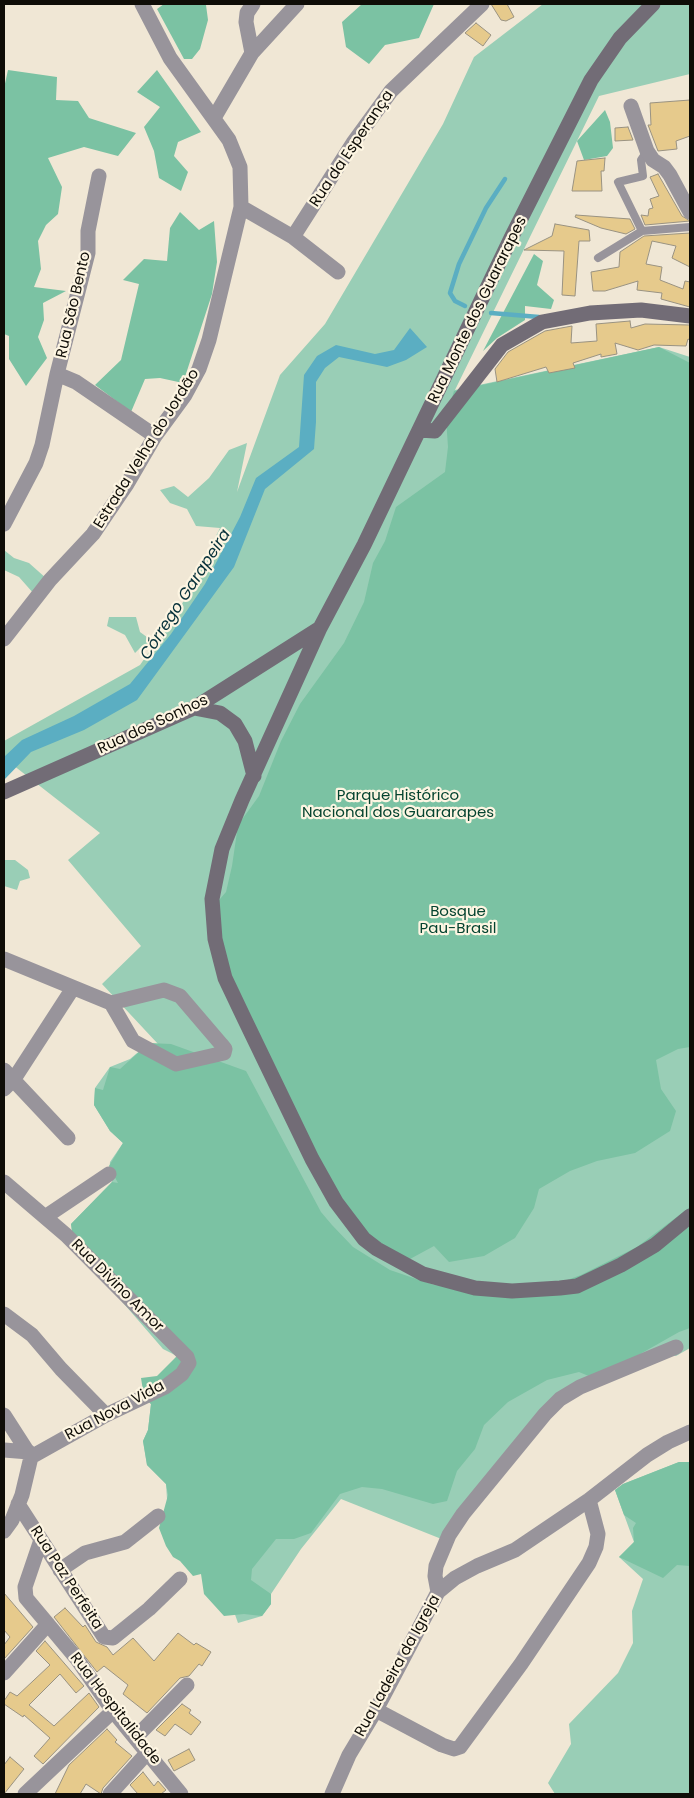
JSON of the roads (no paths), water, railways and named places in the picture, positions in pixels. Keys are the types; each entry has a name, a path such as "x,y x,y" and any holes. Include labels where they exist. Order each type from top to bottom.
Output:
{"main road":[{"name":"Rua Monte dos Guararapes","path":"653,4 620,38 591,80 511,238 359,554 320,628 222,849 212,898 214,939 225,978 312,1159 336,1202 364,1239 398,1262 446,1282 476,1288 533,1291 577,1286 622,1265 655,1245 690,1216"},
{"path":"419,430 435,431 502,346 542,322 557,317 641,310 690,316"},
{"name":"Rua dos Sonhos","path":"10,790 194,708 320,628"},
{"path":"194,708 220,713 235,724 245,740 254,776"}],"street":[{"name":"Estrada Velha do Jordão","path":"4,639 50,580 93,534 155,436 185,395 199,369 212,330 241,207 240,167 229,140 170,58 142,4"},
{"path":"252,53 246,22 247,13 253,4"},
{"path":"214,118 252,53 297,4"},
{"name":"Rua da Esperança","path":"293,237 353,143 391,91 462,20 482,4"},
{"path":"631,106 652,160 664,167 670,175 690,212"},
{"name":"Rua São Bento","path":"4,524 36,463 42,445 88,253 88,231 99,176"},
{"path":"241,207 293,237 338,272"},
{"name":"Rua São Bento","path":"58,374 76,382 155,436"},
{"path":"4,959 111,1003 164,990 180,996 225,1049 224,1053 176,1064 133,1041 111,1003"},
{"path":"68,1138 7,1080 73,988"},
{"path":"45,1217 109,1174"},
{"name":"Rua Divino Amor","path":"4,1182 66,1235 188,1357"},
{"path":"4,1314 32,1335 61,1369 106,1415"},
{"path":"438,1592 435,1576 436,1566 449,1535 545,1414 560,1399 580,1387 676,1347"},
{"name":"Rua Nova Vida","path":"30,1454 165,1386 186,1369 189,1363 188,1357"},
{"path":"4,1415 30,1454 27,1480 12,1520 4,1530"},
{"name":"Rua Ladeira da Igreja","path":"332,1794 349,1755 376,1710 438,1592 455,1578 477,1566 515,1550 589,1500 647,1455 668,1442 690,1432"},
{"path":"4,1450 30,1454"},
{"path":"376,1710 442,1745 454,1750 460,1748 589,1563 596,1547 598,1534 589,1500"},
{"name":"Rua Paz Perfeita","path":"18,1504 104,1637 113,1638 149,1609 180,1579"},
{"path":"60,1570 85,1553 125,1542 158,1516"},
{"name":"Rua Hospitalidade","path":"41,1540 24,1593 77,1659 113,1711 181,1794"},
{"path":"4,1673 48,1624"},
{"path":"136,1737 188,1684"},
{"path":"25,1794 113,1711"},
{"path":"110,1794 148,1752"}],"lane":[{"path":"642,231 618,182 643,176 641,160 647,151"},
{"path":"598,258 642,231 690,227"}],"water":[{"path":"410,328 427,347 406,360 387,367 339,357 325,368 316,382 314,449 265,489 234,567 137,700 84,730 31,752 4,780 4,757 22,740 74,716 130,684 171,634 205,584 240,517 256,478 299,447 304,375 317,356 336,345 375,354 394,350"}],"waterway":[{"path":"465,306 455,301 450,293 459,264 486,208 505,179"},
{"path":"491,313 539,317"}],"water label":[{"name":"Córrego Garapeira","path":"186,595"}],"park label":[{"name":"Parque Histórico Nacional dos Guararapes","path":"398,804"},
{"name":"Bosque Pau-Brasil","path":"458,920"}]}
